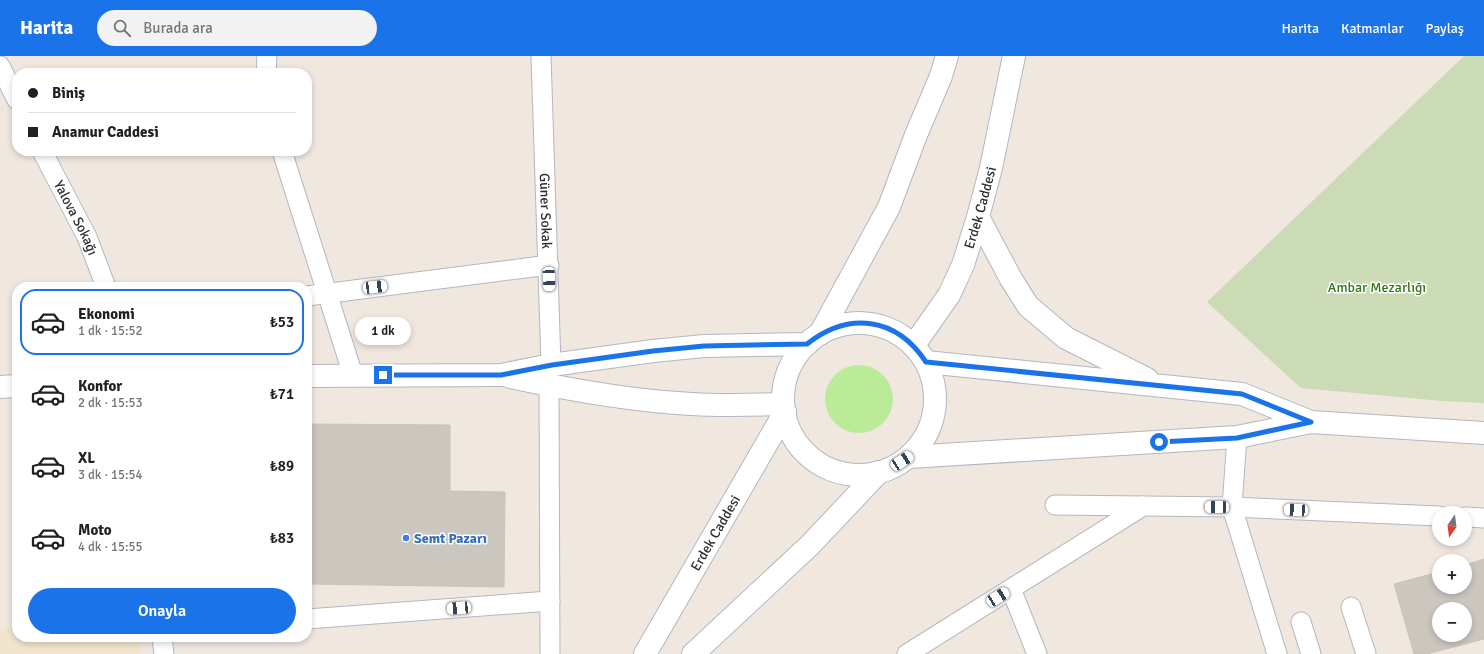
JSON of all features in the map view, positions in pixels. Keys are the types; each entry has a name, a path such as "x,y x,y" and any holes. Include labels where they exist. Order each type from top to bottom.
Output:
{"street":[{"path":"266,56 266,68"},
{"name":"Güner Sokak","path":"541,56 549,265 550,654"},
{"path":"814,339 889,207 916,135 941,76 947,56"},
{"name":"Erdek Caddesi","path":"914,345 949,295 963,266 991,168 1014,56"},
{"path":"0,66 12,90"},
{"name":"Yalova Sokağı","path":"45,156 87,237 104,282"},
{"path":"284,156 353,375"},
{"path":"978,217 1011,279 1028,306 1066,338 1161,386"},
{"path":"312,295 549,265"},
{"path":"862,323 876,324 890,329 914,345 926,362 933,378 936,395 934,413 929,429 921,444 909,457 895,466 879,472 863,475 846,474 830,469 816,461 803,449 793,436 786,420 784,408 784,388 788,371 796,356 814,339 833,328 847,324 862,323"},
{"path":"312,376 550,375 639,353 704,346 814,339"},
{"path":"926,362 1242,394 1311,422"},
{"path":"550,375 597,394 669,402 784,408"},
{"path":"0,387 12,386"},
{"name":"Erdek Caddesi","path":"644,654 784,408"},
{"path":"909,457 1237,438 1311,422 1484,433"},
{"path":"1237,438 1232,507 1277,654"},
{"path":"693,654 810,545 879,472"},
{"path":"1056,505 1232,507 1432,516"},
{"path":"907,654 1143,506"},
{"path":"1472,518 1484,518"},
{"path":"1011,589 1037,654"},
{"path":"312,619 550,601"},
{"path":"1351,607 1366,654"},
{"path":"1301,622 1311,654"},
{"path":"163,642 164,654"}],"shaded area":[{"path":"0,628 12,628 12,642 140,642 140,654 0,654"}],"green space":[{"name":"Ambar Mezarlığı","path":"1464,56 1484,56 1484,403 1443,401 1301,388 1207,302"},
{"path":"859,365 872,368 883,375 890,386 893,399 890,412 883,423 872,430 859,433 846,430 835,423 828,412 825,399 828,386 835,375 846,368"}],"building":[{"name":"Semt Pazarı","path":"312,424 450,425 450,491 505,492 504,587 312,584"},
{"path":"1484,559 1484,639 1427,654 1414,654 1394,584 1432,574 1432,594 1472,594 1472,563"}],"place":[{"name":"Semt Pazarı","path":"406,538"}],"route":[{"path":"383,375 501,375 602,357 653,351 704,346 807,344 820,334 833,328 847,324 862,323 876,324 890,329 902,336 914,345 926,362 1242,394 1311,422 1237,438 1159,442"}]}
